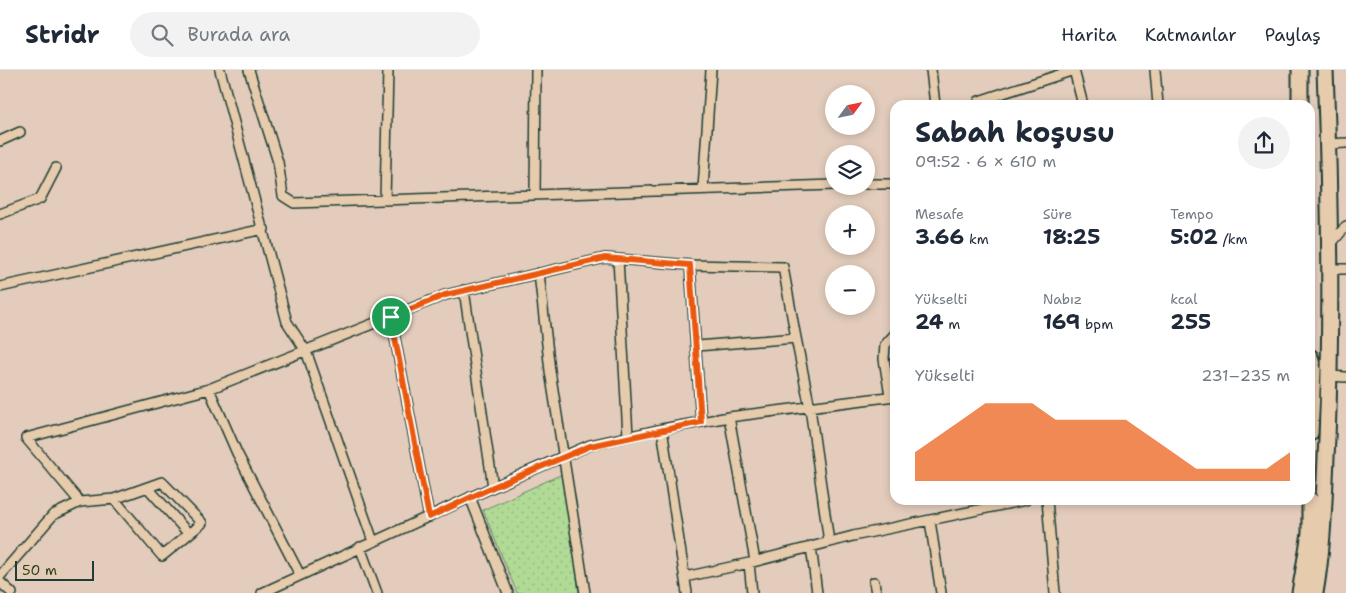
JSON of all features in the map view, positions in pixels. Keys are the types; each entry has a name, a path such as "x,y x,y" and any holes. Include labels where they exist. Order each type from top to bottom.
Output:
{"main road":[{"path":"1299,100 1300,70"},
{"path":"1315,593 1322,558 1329,376 1338,269 1330,246 1325,70"},
{"path":"1300,593 1310,532 1310,505"}],"street":[{"path":"220,70 264,229 287,322 306,351 373,540"},
{"path":"249,70 278,162 283,196 294,203 825,185"},
{"path":"386,200 388,70"},
{"path":"535,195 536,70"},
{"path":"703,189 711,70"},
{"path":"931,70 934,100"},
{"path":"982,100 1074,70 1082,100"},
{"path":"1155,70 1158,100"},
{"path":"0,141 20,132"},
{"path":"1328,144 1346,142"},
{"path":"0,214 40,199 56,168"},
{"path":"875,184 890,184"},
{"path":"1330,246 1346,226"},
{"path":"0,287 264,229"},
{"path":"80,502 26,438 209,389 445,295 605,258 618,258 690,265 783,267 810,408 829,542"},
{"path":"618,258 628,436"},
{"path":"690,265 701,422"},
{"path":"539,273 550,371 585,593"},
{"path":"464,290 493,487"},
{"path":"391,317 429,517"},
{"path":"697,346 796,338"},
{"path":"890,339 885,344 884,359 890,384"},
{"path":"1329,376 1346,377"},
{"path":"209,389 237,453 300,575"},
{"path":"262,593 373,540 590,446 628,436 729,417 890,396"},
{"path":"729,417 752,562 752,593"},
{"path":"662,429 687,593"},
{"path":"0,576 53,515 80,502 114,499 162,482 202,523 162,556 114,499"},
{"path":"148,488 188,533"},
{"path":"470,497 508,593"},
{"path":"980,505 981,510"},
{"path":"685,577 811,546 1004,505"},
{"path":"1047,505 1055,593"},
{"path":"930,521 941,593"},
{"path":"811,546 817,593"},
{"path":"360,547 377,593"},
{"path":"0,582 12,593"},
{"path":"874,582 876,593"}],"green space":[{"path":"560,475 563,478 579,593 517,593 483,510"}],"route":[{"path":"605,258 690,265 701,422 628,436 590,446 493,487 429,517 391,317 445,295 605,258"}]}
